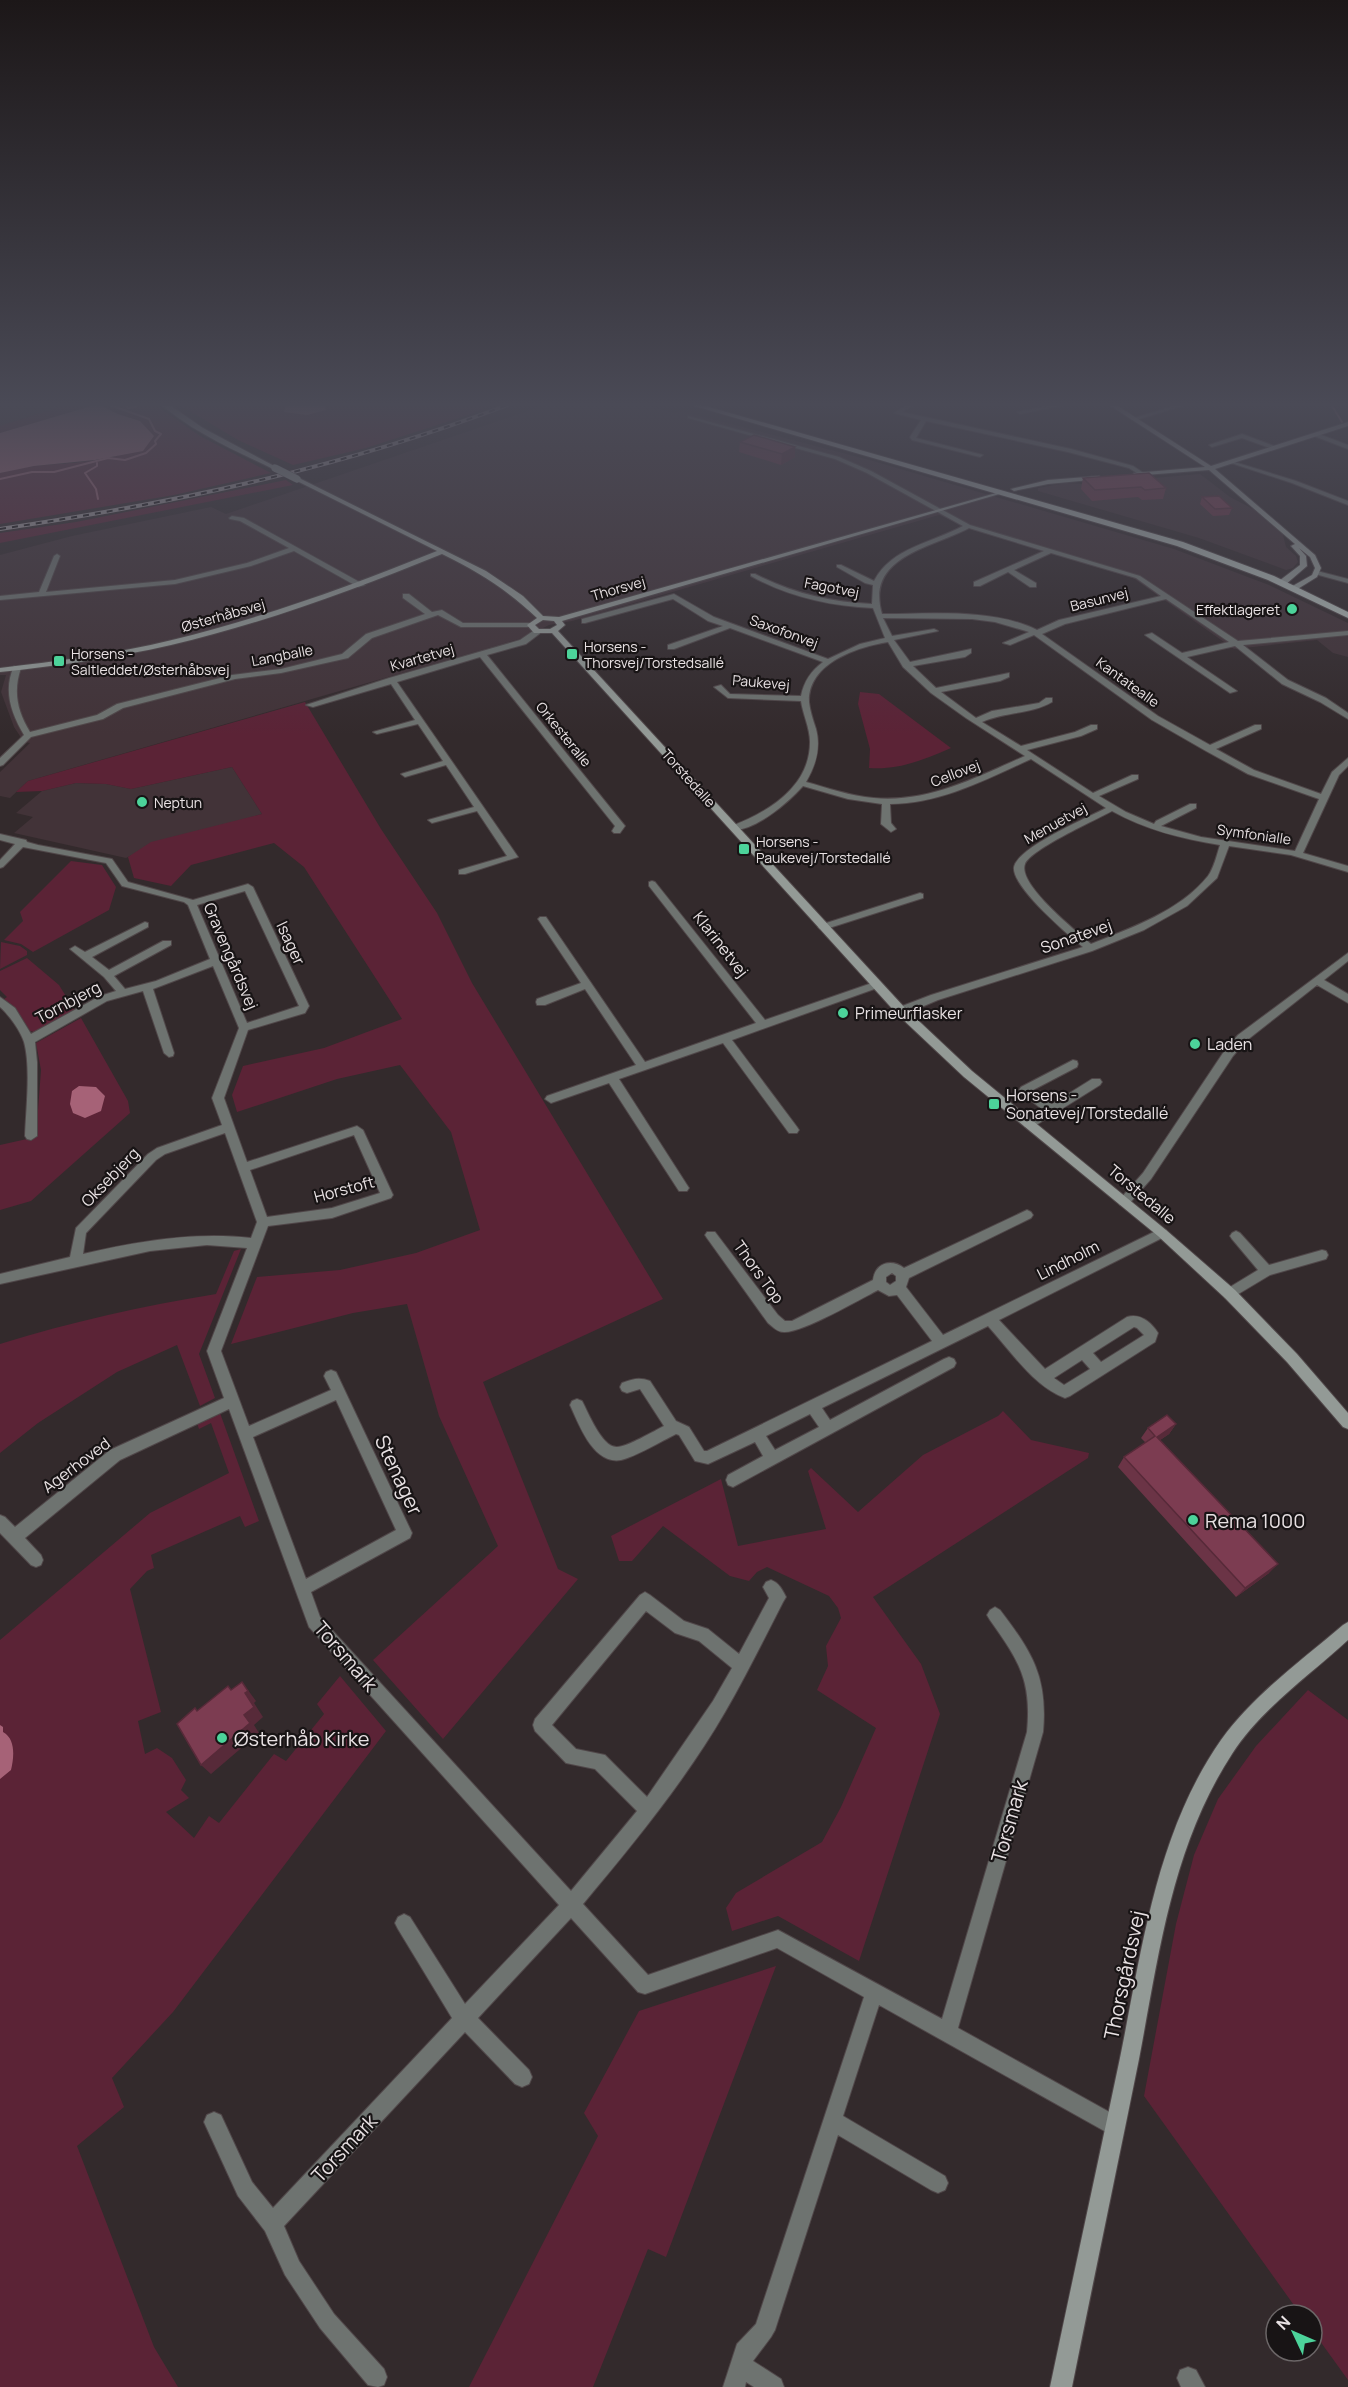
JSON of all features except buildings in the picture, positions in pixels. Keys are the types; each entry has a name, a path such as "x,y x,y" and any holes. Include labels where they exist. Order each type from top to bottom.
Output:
{"main road":[{"path":"1071,512 1180,544 1291,583 1348,615"},
{"path":"1095,512 1176,536 1348,606"}],"street":[{"path":"365,512 443,551 506,586 541,618 556,625"},
{"name":"Thorsvej","path":"556,625 933,512"},
{"path":"941,512 968,526 1127,572 1146,581 1236,644 1285,682 1323,700 1348,717"},
{"path":"1258,512 1303,556 1305,563 1303,569 1291,583"},
{"path":"1261,512 1306,549 1318,563 1317,573 1312,579 1291,583"},
{"path":"232,518 242,519 361,585"},
{"path":"840,566 867,582 876,584 884,570 900,556 968,526"},
{"path":"0,598 175,582 249,565 296,549"},
{"path":"977,584 1052,550"},
{"name":"Østerhåbsvej","path":"0,670 104,656 178,642 282,612 361,585 443,551"},
{"path":"42,593 57,556"},
{"path":"1009,570 1033,585"},
{"path":"1317,573 1348,581"},
{"name":"Fagotvej","path":"753,574 801,594 838,603 875,606"},
{"name":"Symfonialle","path":"876,584 875,606 888,640 906,664 934,691 976,721 1112,808 1156,828 1183,836 1298,854 1348,869"},
{"path":"406,596 431,615 440,612 461,625 531,625 539,632 556,625"},
{"name":"Saxofonvej","path":"585,621 674,596 703,615 828,661"},
{"name":"Basunvej","path":"1036,633 1062,622 1168,596"},
{"name":"Langballe","path":"27,735 100,717 120,706 235,677 281,671 345,656 369,636 431,615"},
{"name":"Kantatealle","path":"879,616 983,618 1010,623 1036,633 1142,711 1260,776 1324,798"},
{"path":"531,625 533,621 541,618"},
{"name":"Torstedalle","path":"556,625 823,927 901,1011 968,1074 1162,1233 1230,1294 1347,1419"},
{"name":"Saxofonvej","path":"671,647 730,626"},
{"path":"888,640 934,631"},
{"name":"Kvartetvej","path":"310,705 523,642 539,632"},
{"path":"1007,643 1036,633"},
{"path":"1180,656 1236,644 1348,633"},
{"path":"1149,635 1233,691"},
{"name":"Paukevej","path":"735,828 773,808 801,783 811,764 814,744 805,699 811,681 828,661 857,647 888,640"},
{"path":"906,664 962,655 968,651"},
{"name":"Orkesteralle","path":"482,654 620,826 617,831"},
{"path":"3,760 27,735 21,726 10,690 17,668"},
{"path":"934,691 997,679 1006,675"},
{"path":"392,680 513,856 462,872"},
{"name":"Paukevej","path":"717,687 728,696 805,699"},
{"path":"976,721 995,713 1041,705 1048,700"},
{"path":"376,732 420,721"},
{"path":"1020,749 1039,741 1087,732 1094,727"},
{"path":"1209,749 1258,727"},
{"name":"Cellovej","path":"801,783 850,797 886,801 917,800 939,795 1031,756"},
{"path":"405,774 449,762"},
{"path":"1298,854 1335,774 1348,762"},
{"path":"1093,796 1135,777"},
{"path":"886,801 886,824 891,829"},
{"path":"1156,828 1159,823 1193,806"},
{"path":"432,820 479,808"},
{"name":"Menuetvej","path":"1089,947 1026,887 1018,874 1019,866 1026,854 1034,849 1112,808"},
{"name":"Gravengårdsvej","path":"0,837 37,848 109,861 125,884 192,903 244,1028 218,1098 263,1222"},
{"path":"0,865 23,843"},
{"name":"Sonatevej","path":"901,1011 1148,925 1185,903 1220,869 1225,844"},
{"name":"Klarinetvej","path":"652,884 763,1025"},
{"name":"Isager","path":"192,903 248,887 304,1006 301,1010 244,1028"},
{"path":"823,927 920,896"},
{"path":"543,919 643,1067"},
{"name":"Tornbjerg","path":"86,956 145,925"},
{"name":"Tornbjerg","path":"108,975 167,943"},
{"name":"Tornbjerg","path":"75,949 108,975 122,992"},
{"path":"1124,1202 1147,1176 1229,1053 1242,1038 1348,956"},
{"name":"Tornbjerg","path":"29,1040 104,998 147,987 216,961"},
{"path":"1317,980 1348,999"},
{"path":"551,1099 876,985"},
{"path":"541,1002 587,986"},
{"path":"147,987 169,1053"},
{"name":"Tornbjerg","path":"0,1000 11,1011 29,1040 32,1062 31,1136"},
{"path":"725,1038 793,1130"},
{"path":"1051,1110 1025,1090 1073,1064"},
{"path":"612,1078 683,1188"},
{"path":"1029,1124 1096,1082"},
{"name":"Oksebjerg","path":"76,1262 80,1231 152,1157 161,1150 229,1127"},
{"name":"Horstoft","path":"244,1168 357,1130 387,1195 332,1212 263,1222"},
{"path":"941,1343 901,1281 896,1270 886,1269 879,1274 880,1283 887,1288 901,1281 1027,1215"},
{"path":"0,1279 137,1249 200,1240 256,1244 263,1222"},
{"name":"Lindholm","path":"627,1387 639,1383 645,1385 673,1428 684,1431 698,1454 705,1458 1162,1233"},
{"name":"Thors Top","path":"711,1235 773,1319 782,1327 794,1326 880,1283"},
{"path":"1236,1236 1266,1271"},
{"name":"Torsmark","path":"256,1244 214,1351 314,1622 645,1985 778,1939 1115,2126"},
{"path":"1230,1294 1266,1271 1322,1255"},
{"path":"990,1319 1044,1377 1055,1388 1065,1392 1152,1335 1142,1323 1134,1321 1044,1377"},
{"path":"1083,1352 1100,1370"},
{"path":"904,1361 919,1379"},
{"path":"733,1480 827,1427 949,1363"},
{"name":"Stenager","path":"302,1589 405,1533 331,1376"},
{"path":"244,1434 339,1393"},
{"name":"Agerhoved","path":"14,1537 115,1455 232,1401"},
{"path":"577,1404 601,1447 610,1454 620,1454 673,1428"},
{"path":"812,1406 827,1427"},
{"path":"757,1433 772,1458"},
{"path":"0,1522 36,1560"},
{"name":"Torsmark","path":"272,2224 572,1904 648,1810 719,1707 778,1597 771,1587"},
{"path":"648,1810 599,1761 572,1757 541,1725 645,1600 680,1628 703,1634 733,1660 741,1664"},
{"name":"Torsmark","path":"947,2033 1032,1743 1038,1713 1038,1695 1030,1668 995,1615"},
{"name":"Thorsgårdsvej","path":"1060,2387 1160,1912 1186,1820 1228,1745 1258,1713 1348,1630"},
{"path":"404,1923 426,1963 464,2018 522,2077"},
{"path":"734,2387 745,2352 764,2330 874,1993"},
{"path":"831,2120 938,2183"},
{"path":"214,2122 245,2189 272,2224 291,2268 321,2312 376,2377"},
{"path":"741,2366 773,2387"}],"shaded area":[{"path":"0,512 70,512 0,524"},
{"path":"124,512 155,512 0,543 0,533"},
{"path":"185,512 1049,512 1174,549 1269,585 1348,623 1348,657 1333,653 1317,640 1234,649 1133,578 973,530 939,515 572,621 549,625 523,638 28,781 10,798 0,796 0,772 30,743 24,742 14,727 1,692 6,675 0,675 0,555 72,536"},
{"path":"1111,512 1260,512 1280,523 1286,547 1296,556 1298,562 1293,568 1286,570 1199,538"},
{"path":"860,692 879,694 951,748 901,766 869,768 870,749 858,704"},
{"path":"305,702 381,829 437,913 472,983 663,1299 483,1382 558,1569 578,1579 443,1739 373,1660 498,1546 439,1416 407,1304 353,1313 231,1344 257,1277 340,1270 416,1253 480,1230 451,1132 400,1065 337,1079 237,1112 232,1095 243,1066 324,1048 402,1019 304,867 274,843 191,865 171,886 134,878 128,857 151,842 262,814 232,767 131,789 106,784 76,783 42,791 16,792 28,781"},
{"name":"Neptun","path":"232,767 262,814 144,849 126,858 14,833 33,817 16,813 42,791 76,783 106,784 131,789"},
{"path":"71,861 102,865 116,887 109,910 33,952 21,944 4,940 23,921 20,912"},
{"path":"1,942 20,946 27,951 27,955 0,969"},
{"path":"27,958 59,985 75,1011 34,1032 30,1031 20,1015 4,999 7,997 0,990 0,971"},
{"path":"81,1018 128,1101 130,1113 31,1201 0,1210 0,1145 36,1137 41,1070 36,1043"},
{"path":"79,1086 96,1087 105,1096 101,1111 85,1118 73,1113 70,1104 72,1091"},
{"path":"241,1249 199,1354 215,1398 200,1406 177,1345 117,1372 38,1423 0,1453 0,1344 107,1315 216,1294 234,1251"},
{"path":"1003,1411 1031,1440 1089,1453 1088,1458 873,1597 921,1664 940,1714 859,1961 778,1916 732,1931 726,1908 736,1893 822,1842 841,1807 876,1728 817,1690 828,1666 826,1646 841,1618 838,1608 829,1596 767,1567 757,1572 749,1581 730,1576 663,1526 632,1561 619,1561 611,1536 721,1479 738,1546 826,1529 808,1471 811,1468 858,1512 923,1455 998,1416"},
{"path":"220,1413 259,1521 245,1527 240,1516 151,1555 154,1568 147,1571 130,1589 161,1712 138,1721 145,1754 157,1748 172,1758 186,1780 181,1790 189,1798 166,1812 194,1838 209,1816 219,1823 274,1754 286,1761 324,1714 317,1704 340,1676 386,1731 173,2012 112,2078 124,2107 77,2146 154,2347 178,2387 0,2387 0,1640 150,1513 229,1473 211,1423 199,1429 197,1423"},
{"path":"1308,1690 1348,1720 1348,2380 1324,2347 1324,2303 1292,2303 1144,2096 1176,1924 1194,1855 1218,1799 1256,1746"},
{"path":"0,1725 10,1739 13,1755 11,1770 0,1779"},
{"path":"776,1966 666,2257 648,2249 593,2387 469,2387 598,2136 584,2113 639,2011"}],"railway":[{"path":"0,529 101,512"}],"place":[{"name":"Effektlageret","path":"1292,609"},
{"name":"Horsens - Thorsvej/Torstedsallé","path":"572,654"},
{"name":"Horsens - Saltleddet/Østerhåbsvej","path":"59,661"},
{"name":"Neptun","path":"142,802"},
{"name":"Horsens - Paukevej/Torstedallé","path":"744,849"},
{"name":"Primeurflasker","path":"843,1013"},
{"name":"Laden","path":"1195,1044"},
{"name":"Horsens - Sonatevej/Torstedallé","path":"994,1104"},
{"name":"Rema 1000","path":"1193,1520"},
{"name":"Østerhåb Kirke","path":"222,1738"}]}
